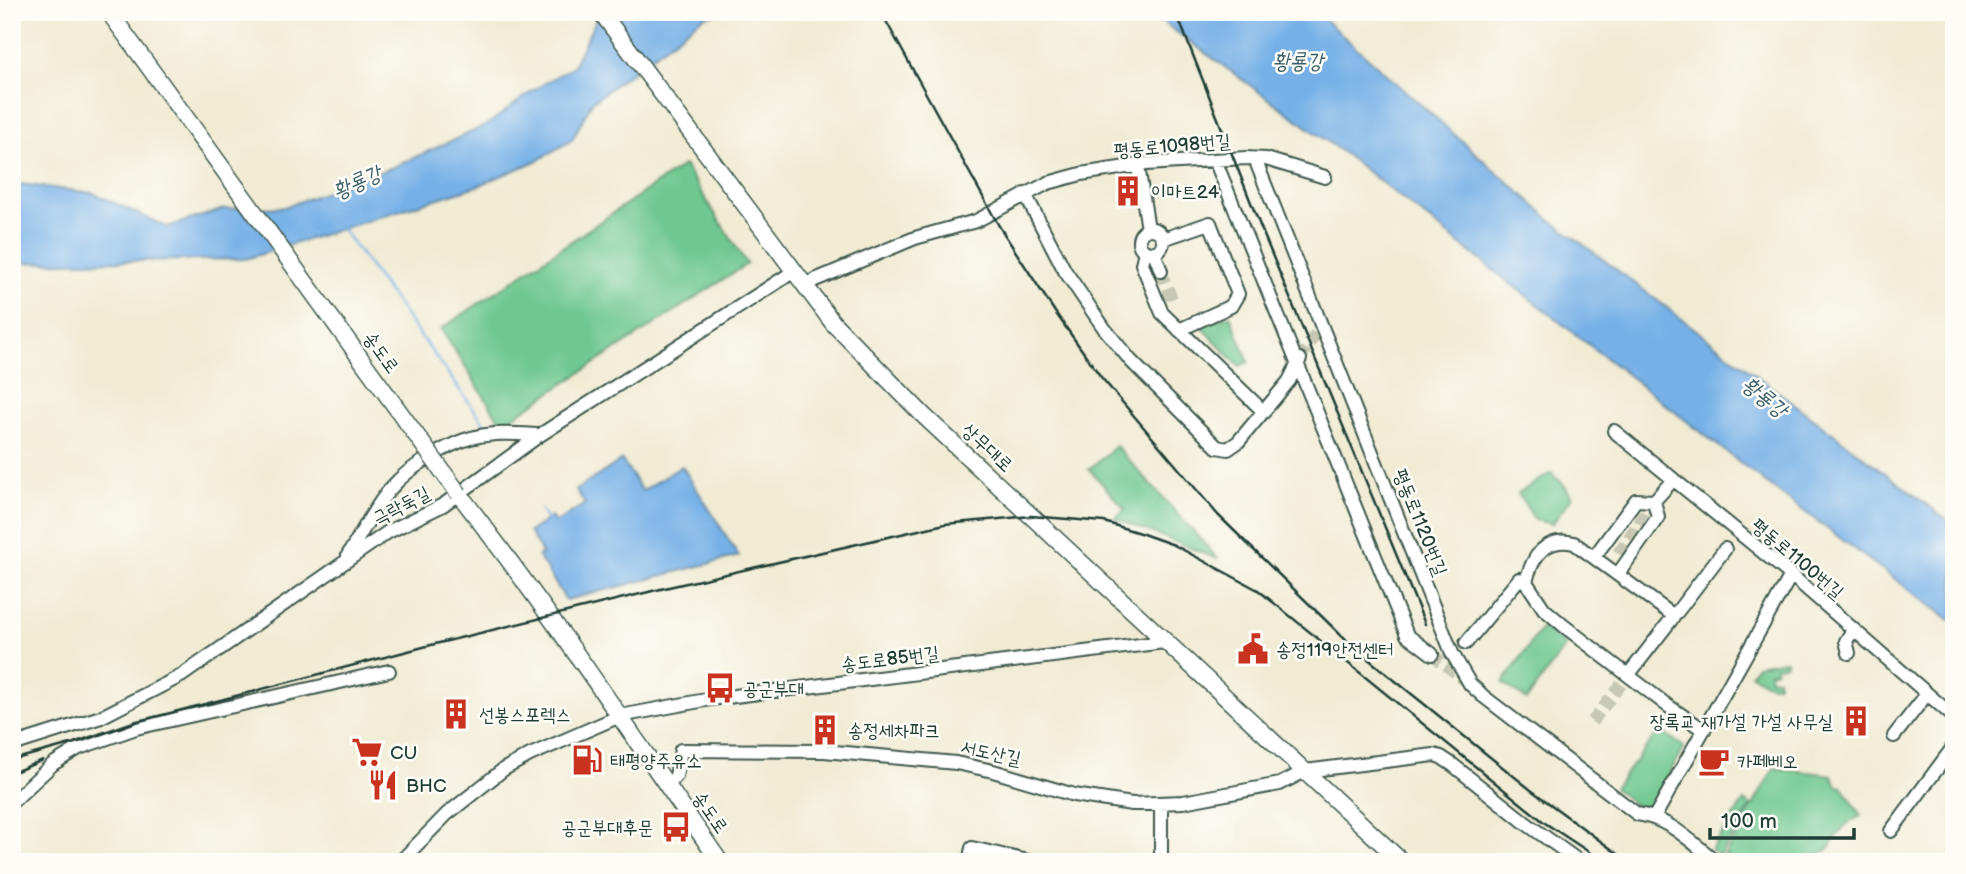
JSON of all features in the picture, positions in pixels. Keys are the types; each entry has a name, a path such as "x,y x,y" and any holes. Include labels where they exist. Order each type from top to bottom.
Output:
{"main road":[{"name":"송도로","path":"109,12 458,494 510,561 621,716 720,862"},
{"name":"상무대로","path":"601,12 833,323 923,415 1402,862"}],"street":[{"name":"평동로1120번길","path":"1255,159 1452,653 1467,682 1511,719 1637,814 1655,816 1717,862"},
{"name":"평동로1098번길","path":"795,274 976,221 1048,183 1081,174 1138,166 1266,159 1325,177"},
{"path":"1215,160 1407,635 1432,654"},
{"path":"1138,166 1148,229"},
{"path":"1025,194 1065,271 1104,328 1131,361 1211,443 1223,449 1233,447 1289,381 1298,361"},
{"path":"1163,239 1210,223 1238,293 1231,306 1179,330"},
{"path":"1161,271 1149,251 1139,241 1142,233 1148,229 1159,232 1163,239 1161,246 1149,251 1142,264 1162,313 1264,412"},
{"name":"극락둑길","path":"12,745 100,717 181,676 387,532 443,505 540,435 795,274"},
{"name":"평동로1100번길","path":"1614,431 1791,575 1954,717"},
{"path":"345,561 382,500 404,475 441,451 474,437 540,435"},
{"path":"1654,501 1672,480"},
{"path":"1594,556 1636,500 1654,501"},
{"path":"1618,574 1658,517 1654,501"},
{"path":"1526,582 1536,554 1546,545 1558,542 1574,543 1674,616"},
{"path":"1629,674 1725,549"},
{"path":"1655,816 1791,575"},
{"path":"1466,643 1520,579 1526,582 1546,610 1668,706 1704,730"},
{"path":"1849,653 1846,641 1853,630"},
{"name":"송도로85번길","path":"621,716 711,699 1164,642"},
{"path":"12,802 53,764 79,748 136,728 390,671"},
{"path":"1894,736 1927,694"},
{"path":"400,862 447,814 504,769 621,716"},
{"path":"1891,831 1954,746"},
{"name":"서도산길","path":"667,786 676,776 681,750 824,751 956,763 1074,795 1132,804 1161,803 1182,802 1280,784 1306,771 1422,755 1441,757 1580,862"},
{"path":"1161,803 1161,862"},
{"path":"970,862 972,849 1032,862"}],"green space":[{"path":"684,165 747,264 502,424 441,329"},
{"path":"1230,315 1249,362 1239,366 1201,326"},
{"path":"1116,446 1218,559 1115,518 1125,509 1089,469"},
{"path":"1551,473 1572,497 1552,524 1535,520 1518,493"},
{"path":"1542,627 1566,645 1527,700 1503,683"},
{"path":"1786,660 1786,664 1776,666 1776,670 1769,672 1770,679 1778,678 1778,685 1767,684 1751,674 1757,665"},
{"path":"1660,730 1684,747 1650,809 1641,810 1614,788"},
{"path":"1774,768 1832,775 1837,786 1843,787 1861,816 1845,825 1827,850 1806,862 1735,862 1725,855"},
{"path":"1744,801 1751,806 1720,856 1711,850"}],"water":[{"name":"황룡강","path":"600,12 726,12 705,16 592,102 572,140 538,160 480,185 246,259 12,263 12,183 93,193 167,227 224,209 285,207 393,167 487,125 532,91 573,66"},
{"name":"황룡강","path":"1149,12 1316,12 1551,220 1954,525 1954,623 1766,483 1346,155"},
{"path":"622,460 642,491 682,466 739,556 566,600 538,556 542,553 529,532 551,517 555,523 585,504 576,490"}],"waterway":[{"path":"340,226 487,427"},
{"path":"541,510 547,520"}],"tunnel":[{"path":"1161,271 1174,304"},
{"path":"1300,359 1321,325"},
{"path":"1618,553 1654,501"},
{"path":"1432,654 1464,680"},
{"path":"1592,722 1629,674"}],"railway":[{"path":"881,12 999,226 1055,312 1101,377 1218,515 1352,646 1531,790 1629,862"},
{"path":"1176,12 1261,228 1425,624"},
{"path":"12,760 82,741 136,722 435,644 669,587 945,524 1031,516 1104,522 1143,534 1174,545 1258,590 1545,823 1604,862"},
{"path":"12,773 43,760"}],"place":[{"name":"이마트24","path":"1128,191"},
{"name":"송정119안전센터","path":"1253,649"},
{"name":"공군부대","path":"720,688"},
{"name":"선봉스포렉스","path":"456,714"},
{"name":"장록교 재가설 가설 사무실","path":"1856,721"},
{"name":"송정세차파크","path":"825,730"},
{"name":"CU","path":"367,752"},
{"name":"태평양주유소","path":"587,760"},
{"name":"카페베오","path":"1714,761"},
{"name":"BHC","path":"383,785"},
{"name":"공군부대후문","path":"676,827"}]}
